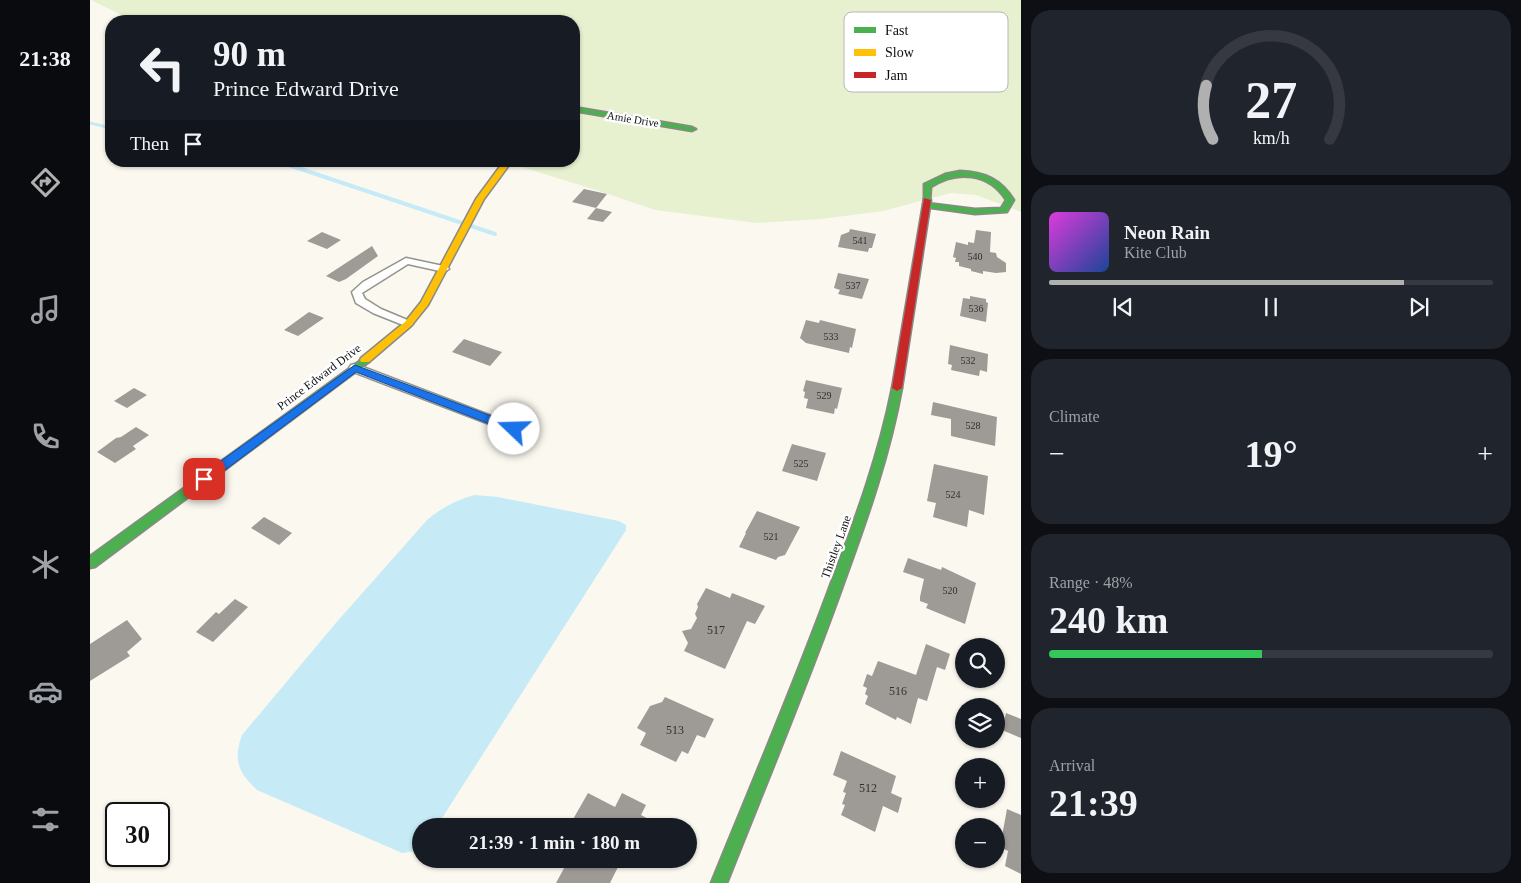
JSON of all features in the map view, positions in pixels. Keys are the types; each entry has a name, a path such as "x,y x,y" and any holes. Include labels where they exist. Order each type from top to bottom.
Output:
{"street":[{"name":"Amie Drive","path":"580,110 692,128"},
{"name":"Prince Edward Drive","path":"90,563 355,368 408,324 425,303 480,199 504,167"},
{"name":"Thistley Lane","path":"719,883 831,602 876,476 892,421 928,205 928,186 934,179 945,174 962,174 997,183 1005,190 1010,200 1004,210 992,212 970,212 928,205"},
{"path":"408,324 377,311 360,301 358,292 367,284 406,261 444,269"},
{"path":"355,368 514,429"}],"green space":[{"path":"91,0 1021,0 1021,212 976,195 951,193 883,211 821,219 757,223 655,210 521,167 580,167 580,15 121,15"}],"water":[{"path":"475,495 498,497 619,521 626,525 626,530 442,818 412,818 412,852 402,853 257,790 245,777 239,765 239,744 242,735 335,624 427,520 450,504"}],"building":[{"path":"584,189 607,194 596,208 572,202"},
{"path":"596,208 612,212 603,222 587,219"},
{"path":"850,229 876,234 872,248 869,248 868,252 838,247 841,235 849,232"},
{"path":"976,230 991,232 990,252 996,253 997,257 1006,263 1006,272 983,271 983,274 959,266 959,262 955,262 956,258 953,257 956,242 968,245 968,242 974,243"},
{"path":"322,232 341,240 327,249 307,241"},
{"path":"372,246 378,256 346,279 339,282 326,276"},
{"path":"838,273 869,279 862,299 838,294 840,290 834,288"},
{"path":"970,296 986,299 988,303 986,322 960,316 963,298 970,299"},
{"path":"309,312 324,318 298,336 284,330"},
{"path":"806,320 819,323 820,320 856,329 849,353 806,343 800,338"},
{"path":"464,339 502,352 490,366 452,352"},
{"path":"950,345 988,354 987,372 980,370 979,376 951,370 952,365 948,364"},
{"path":"806,380 842,388 834,414 806,408 808,399 804,398 805,392 803,391"},
{"path":"134,388 147,395 127,408 114,401"},
{"path":"933,402 997,417 995,446 951,436 951,419 931,415"},
{"path":"136,427 149,435 133,446 136,449 115,463 97,452 116,438 121,437"},
{"path":"792,444 826,453 817,481 782,471"},
{"path":"934,464 988,476 984,515 969,510 967,527 933,517 936,503 927,501"},
{"path":"757,511 800,527 785,555 778,557 776,560 739,547"},
{"path":"264,517 292,533 279,545 251,528"},
{"path":"908,558 941,570 942,567 976,583 965,624 926,608 928,604 920,601 924,579 903,572"},
{"path":"706,588 730,598 732,593 765,606 755,624 747,621 725,669 684,651 688,643 682,631 691,629 697,618 695,614 698,607 697,604"},
{"path":"235,599 248,607 213,642 196,632 216,612 219,614"},
{"path":"127,620 142,639 127,652 130,656 90,681 90,644"},
{"path":"926,644 950,654 945,670 937,667 927,701 918,698 911,724 897,717 896,720 865,704 868,696 865,694 867,688 863,686 867,674 872,676 878,661 916,675"},
{"path":"665,697 714,719 705,738 697,735 688,754 682,751 676,762 640,745 646,733 637,728 650,706 662,702"},
{"path":"1006,713 1021,719 1021,738 1005,731"},
{"path":"841,751 896,776 891,793 902,798 898,813 883,806 875,832 841,815 845,805 842,804 846,793 843,792 847,781 833,775"},
{"path":"588,793 615,807 622,793 646,805 641,815 647,818 574,818"},
{"path":"1007,809 1021,815 1021,874 1005,866 1008,851 1005,850"},
{"path":"564,868 618,868 610,883 556,883"}],"waterway":[{"path":"90,123 105,127"},
{"path":"295,167 495,234"}],"traffic: fast":[{"path":"580,110 692,129"},
{"path":"927,200 927,186 948,175 960,173 984,177 994,182 1010,200 1004,210 994,211 966,210 927,205"},
{"path":"90,563 365,360"},
{"path":"719,883 799,685 844,566 881,456 897,388"}],"traffic: slow":[{"path":"365,360 408,324 425,303 480,199 504,167"}],"traffic: jam":[{"path":"897,388 927,200"}],"route":[{"path":"204,479 355,368 514,429"}]}
